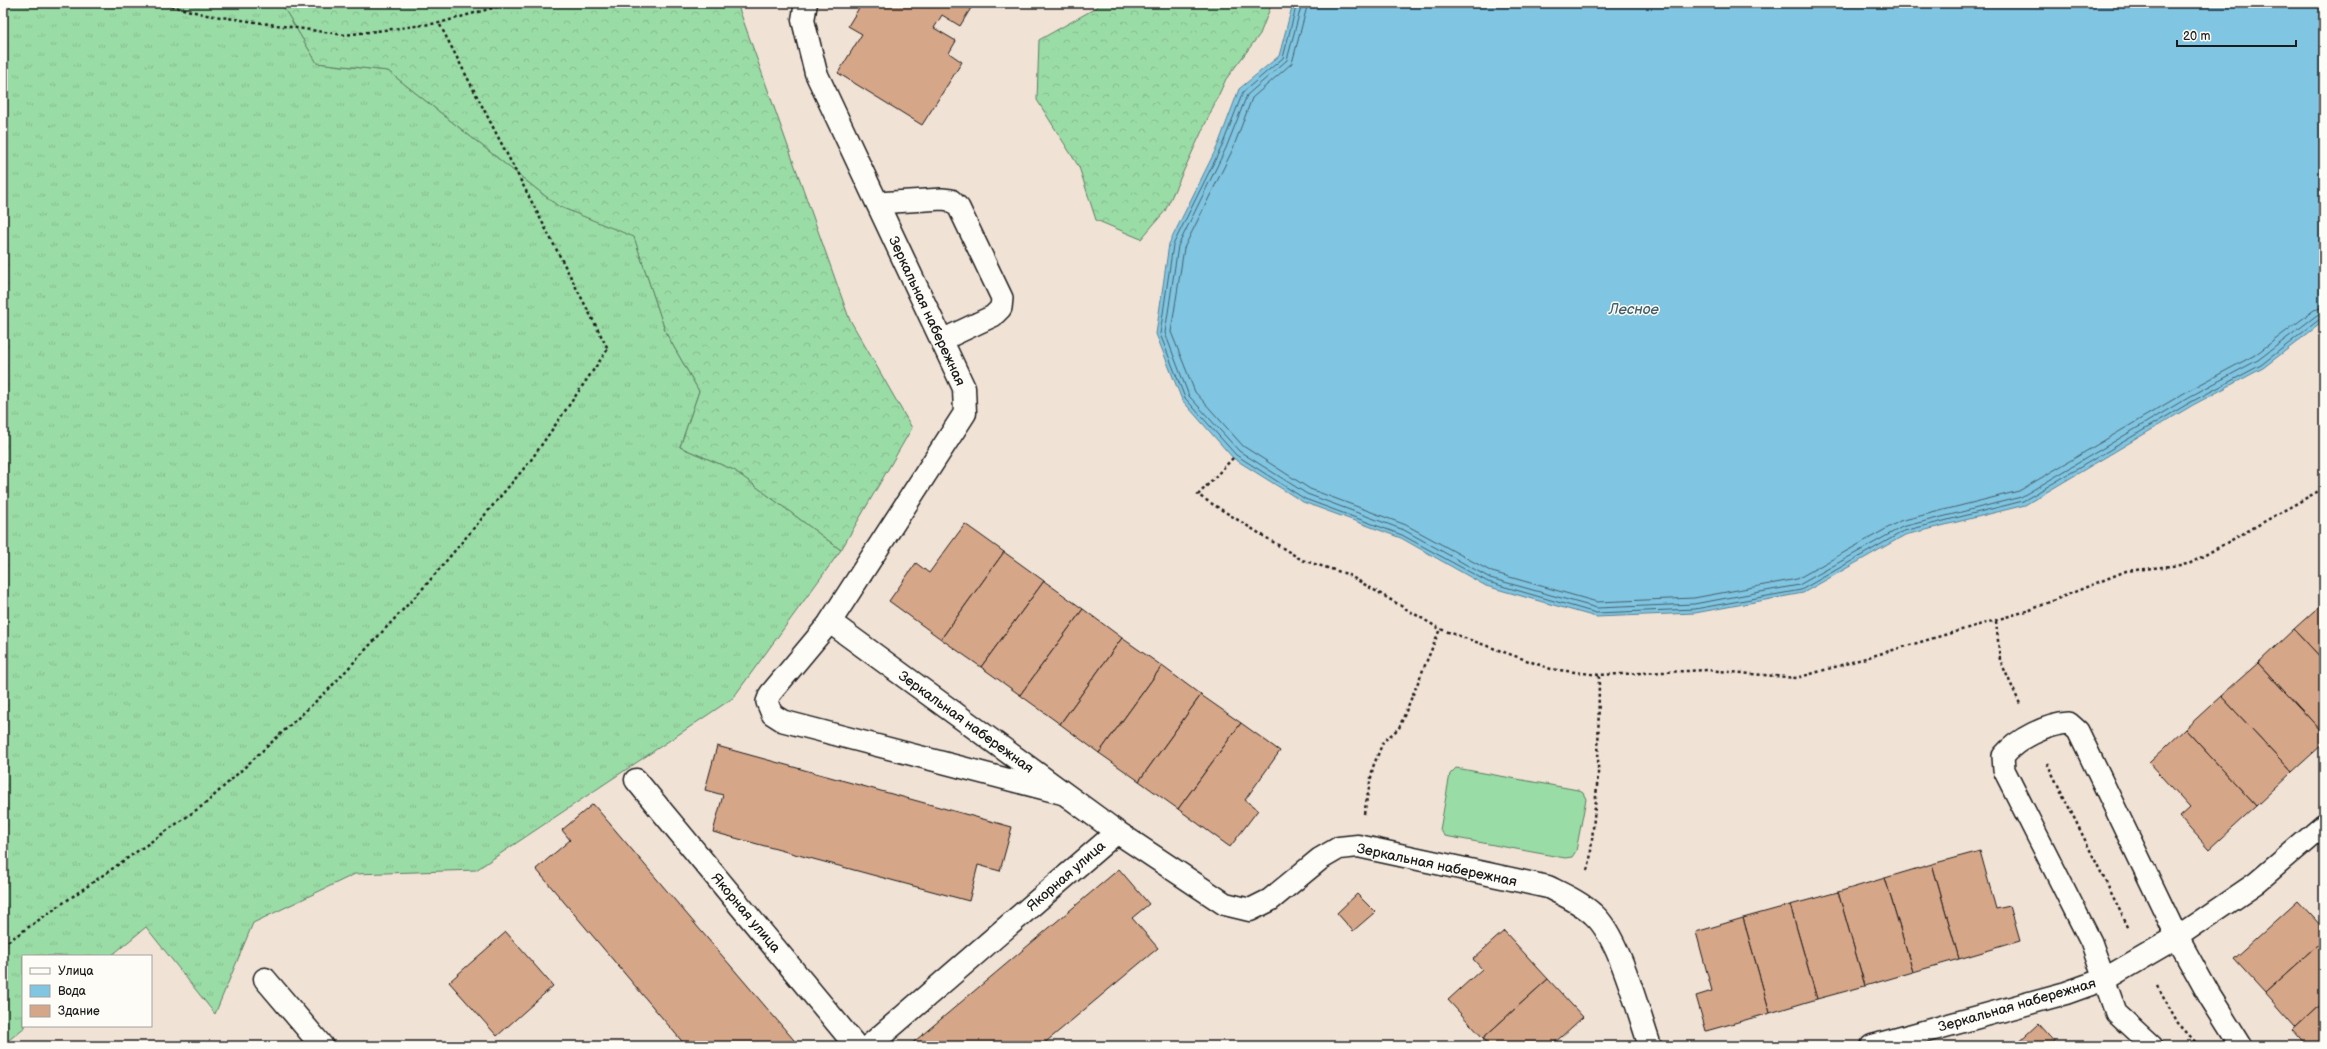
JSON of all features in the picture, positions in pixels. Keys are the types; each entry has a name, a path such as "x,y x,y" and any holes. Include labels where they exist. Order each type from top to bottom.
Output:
{"street":[{"name":"Зеркальная набережная","path":"806,3 803,20 816,73 964,388 965,413 830,622 1117,832 1225,904 1250,910 1270,900 1320,859 1339,848 1358,846 1548,888 1575,900 1594,915 1609,935 1624,970 1650,1046"},
{"name":"Якорная улица","path":"636,780 856,1046"},
{"name":"Якорная улица","path":"869,1046 1117,832"},
{"name":"Зеркальная набережная","path":"1872,1046 2066,993 2105,979 2177,937"},
{"path":"2177,937 2208,994 2241,1046"},
{"path":"265,979 322,1046"}],"lane":[{"path":"877,203 942,199 951,200 959,208 1002,298 1001,308 992,316 942,340"},
{"path":"830,622 770,694 766,702 772,714 783,721 1064,794"},
{"path":"2152,1046 2116,1013 2091,942 2004,770 2003,756 2011,746 2057,724 2070,723 2078,731 2177,937 2256,883 2324,825"}],"path":[{"path":"158,3 207,15 345,35 439,23 510,3"},
{"path":"3,946 205,804 328,690 426,585 530,460 608,349 439,23"},
{"path":"1233,458 1198,495 1302,560 1347,574 1440,630 1551,669 1599,675 1708,670 1797,678 2030,610 2126,571 2189,564 2324,488"},
{"path":"1996,621 2000,660 2033,735 2143,958 2178,1023 2199,1046"},
{"path":"1358,846 1373,767 1383,742 1398,728 1440,630"},
{"path":"1575,900 1590,862 1598,775 1599,675"}],"green space":[{"path":"3,3 281,3 317,63 388,71 558,206 634,236 666,333 699,391 680,447 734,470 841,550 733,698 476,870 355,874 253,923 215,1014 146,927 112,955 22,955 22,1027 25,1027 3,1045"},
{"path":"281,3 737,3 849,318 912,428 841,550 734,470 680,447 699,391 666,333 634,237 558,206 388,71 317,63"},
{"path":"1101,3 1272,3 1260,34 1226,79 1165,211 1141,239 1096,220 1079,167 1037,100 1039,40 1096,8"},
{"path":"1456,768 1578,790 1583,793 1586,799 1576,851 1572,857 1565,858 1445,836 1440,830 1450,774"}],"water":[{"name":"Лесное","path":"1293,3 2317,3 2324,11 2324,321 2263,368 2193,405 2025,505 1905,535 1803,593 1695,613 1596,617 1486,586 1401,538 1303,502 1233,458 1182,400 1156,334 1169,244 1218,145 1239,89 1279,56"}],"building":[{"path":"862,3 974,3 960,26 942,15 934,28 956,41 949,53 962,62 922,125 838,73 862,34 848,26"},
{"path":"965,524 1004,552 941,639 889,601 916,563 929,573"},
{"path":"1004,552 1044,581 981,667 941,639"},
{"path":"1044,581 1083,609 1020,695 981,667"},
{"path":"2324,602 2324,661 2294,629"},
{"path":"1083,609 1122,638 1060,724 1020,695"},
{"path":"2294,629 2324,661 2324,734 2258,663"},
{"path":"1122,638 1162,666 1099,753 1060,724"},
{"path":"2258,663 2324,734 2324,743 2292,772 2221,696"},
{"path":"1162,666 1201,695 1139,781 1099,753"},
{"path":"1201,695 1241,723 1178,809 1139,781"},
{"path":"2221,696 2292,772 2256,806 2185,729"},
{"path":"1241,723 1280,751 1245,800 1258,810 1230,847 1178,809"},
{"path":"2185,729 2256,806 2209,849 2180,817 2190,808 2149,763"},
{"path":"717,746 1012,827 1000,871 978,865 969,901 713,832 723,795 705,790"},
{"path":"593,804 799,1046 686,1046 536,869 570,840 562,830"},
{"path":"1980,851 1996,909 2010,906 2020,941 1959,959 1932,864"},
{"path":"1932,864 1959,959 1913,972 1885,878"},
{"path":"1119,869 1149,904 1132,918 1158,948 1041,1046 909,1046"},
{"path":"1885,878 1913,972 1865,986 1838,892"},
{"path":"1838,892 1865,986 1817,999 1790,905"},
{"path":"1357,894 1375,912 1353,931 1337,913"},
{"path":"2298,901 2324,929 2324,940 2265,993 2234,959"},
{"path":"1790,905 1817,999 1770,1013 1743,918"},
{"path":"1743,918 1770,1013 1706,1031 1696,996 1712,991 1696,932"},
{"path":"1504,931 1548,979 1483,1038 1448,1000 1482,969 1473,959"},
{"path":"506,932 553,986 497,1036 449,982"},
{"path":"2324,940 2324,1002 2296,1028 2265,993"},
{"path":"1548,979 1583,1017 1551,1046 1490,1046 1483,1038"},
{"path":"2324,1002 2324,1046 2306,1046 2293,1031"},
{"path":"2038,1024 2058,1046 2014,1046"}]}
